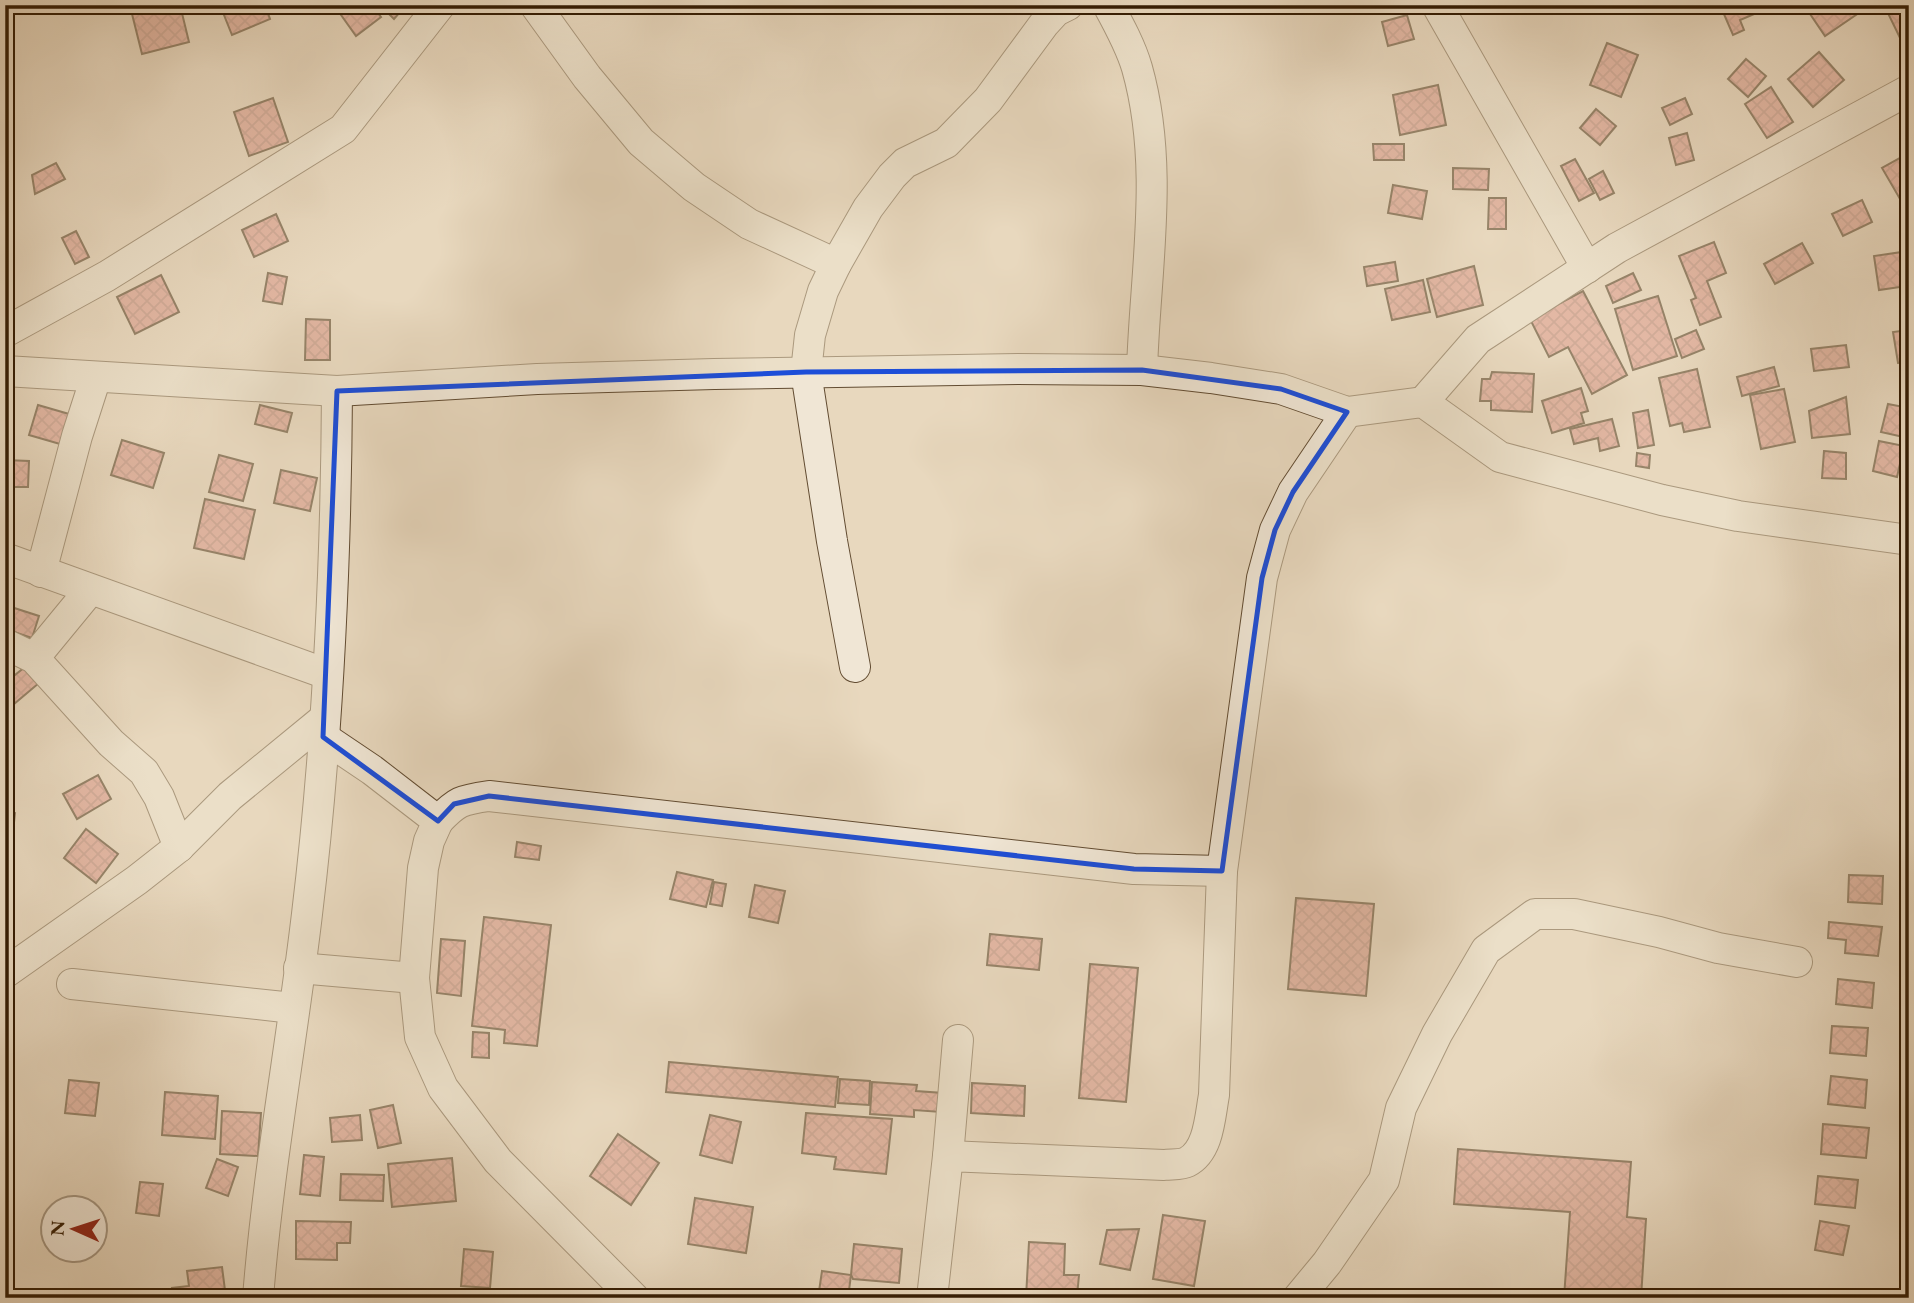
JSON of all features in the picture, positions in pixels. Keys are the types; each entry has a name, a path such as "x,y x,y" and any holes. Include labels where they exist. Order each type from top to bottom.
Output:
{"street":[{"path":"5,332 107,276 343,129 440,5"},
{"path":"535,5 587,77 641,142 694,187 749,224 836,264"},
{"path":"855,667 806,372 810,335 823,292 868,208 892,176 905,163 946,143 988,100 1044,24 1056,11 1068,5"},
{"path":"1108,5 1137,66 1147,111 1152,173 1151,243 1142,370"},
{"path":"1437,5 1587,268"},
{"path":"5,371 337,391 537,379 806,372 1142,370 1211,377 1281,389 1347,412 1423,402 1478,340 1618,248 1909,90"},
{"path":"41,572 77,436 96,377"},
{"path":"258,1298 263,1227 314,853 336,526 337,391"},
{"path":"1423,402 1500,457 1662,500 1738,516 1909,540"},
{"path":"948,1156 1164,1165 1186,1163 1200,1151 1208,1128 1214,1095 1222,871 1262,578 1275,530 1293,492 1347,412"},
{"path":"5,558 327,674"},
{"path":"34,658 90,590"},
{"path":"5,643 34,658 111,743 144,772 159,797 179,846"},
{"path":"5,973 137,880 179,846 230,796 323,728"},
{"path":"323,728 438,821"},
{"path":"634,1298 498,1161 443,1088 420,1037 414,978 423,868 429,841 438,821 454,804 489,796 1134,869 1222,871"},
{"path":"1298,1298 1384,1180 1401,1108 1437,1034 1486,950 1535,914 1574,914 1718,948 1797,962"},
{"path":"299,968 414,978"},
{"path":"72,984 293,1008"},
{"path":"932,1298 958,1040"}],"highlighted area":[{"path":"1142,370 1281,389 1347,412 1293,492 1275,530 1262,578 1222,871 1134,869 489,796 454,804 438,821 323,737 337,391 806,372"}],"building":[{"path":"168,5 180,5 189,42 142,54 132,14"},
{"path":"220,5 265,5 270,19 232,35"},
{"path":"334,5 372,5 381,17 356,36"},
{"path":"380,5 406,5 394,19"},
{"path":"1496,5 1513,5 1499,11"},
{"path":"1720,5 1764,5 1766,9 1740,20 1744,30 1733,35"},
{"path":"1804,5 1869,5 1869,6 1825,36"},
{"path":"1884,5 1909,5 1909,36 1901,40"},
{"path":"1407,15 1414,39 1388,46 1382,22"},
{"path":"1607,43 1638,55 1621,97 1590,85"},
{"path":"1819,52 1844,80 1813,107 1788,79"},
{"path":"1746,59 1766,76 1748,97 1728,79"},
{"path":"1438,85 1446,125 1400,135 1393,95"},
{"path":"1771,87 1793,122 1767,138 1745,104"},
{"path":"273,98 288,142 249,156 234,112"},
{"path":"1685,98 1692,114 1670,125 1662,108"},
{"path":"1596,109 1616,126 1600,145 1580,128"},
{"path":"1687,133 1694,160 1676,165 1669,138"},
{"path":"1373,144 1404,144 1404,160 1374,160"},
{"path":"1909,153 1909,194 1900,199 1882,168"},
{"path":"1575,159 1594,193 1579,201 1561,166"},
{"path":"56,163 65,179 35,194 32,175"},
{"path":"1453,168 1489,169 1488,190 1453,189"},
{"path":"1603,171 1614,193 1600,200 1589,179"},
{"path":"1393,185 1427,191 1422,219 1388,213"},
{"path":"1489,198 1506,198 1506,229 1488,229"},
{"path":"1862,200 1872,222 1843,236 1832,214"},
{"path":"276,214 288,241 254,257 242,230"},
{"path":"76,231 89,257 75,264 62,238"},
{"path":"1714,242 1726,273 1707,281 1721,317 1700,325 1691,300 1696,298 1679,256"},
{"path":"1802,243 1813,263 1775,284 1764,264"},
{"path":"1902,252 1907,286 1879,290 1874,256"},
{"path":"1395,262 1398,281 1367,286 1364,267"},
{"path":"1474,266 1483,305 1437,317 1427,279"},
{"path":"268,273 287,277 282,304 263,301"},
{"path":"1633,273 1641,290 1613,303 1606,286"},
{"path":"161,275 179,312 135,334 117,297"},
{"path":"1423,280 1430,312 1392,320 1385,289"},
{"path":"1583,291 1627,375 1592,394 1568,347 1549,357 1530,319"},
{"path":"1658,296 1677,356 1633,370 1615,309"},
{"path":"306,319 330,320 330,360 305,360"},
{"path":"1696,330 1704,349 1682,358 1675,339"},
{"path":"1909,330 1909,362 1898,363 1893,332"},
{"path":"1846,345 1849,367 1814,371 1811,349"},
{"path":"1774,367 1779,386 1742,396 1737,377"},
{"path":"1697,369 1710,427 1684,432 1682,423 1670,426 1659,378"},
{"path":"1492,372 1534,374 1532,412 1491,410 1491,401 1480,401 1482,379 1490,379"},
{"path":"1581,388 1588,411 1581,413 1584,423 1552,433 1542,401"},
{"path":"1784,389 1795,442 1761,449 1750,395"},
{"path":"1846,397 1850,434 1812,438 1809,411"},
{"path":"1888,404 1909,408 1908,438 1881,432"},
{"path":"38,405 69,414 60,444 29,435"},
{"path":"260,405 292,413 287,432 255,424"},
{"path":"1648,410 1654,445 1638,448 1633,413"},
{"path":"1612,419 1619,446 1600,451 1598,438 1574,444 1570,429"},
{"path":"122,440 164,453 153,488 111,475"},
{"path":"1879,441 1904,446 1897,477 1873,471"},
{"path":"1824,451 1846,453 1846,479 1822,478"},
{"path":"1637,453 1650,455 1649,468 1636,466"},
{"path":"219,455 253,464 243,501 209,492"},
{"path":"5,460 29,461 28,487 5,487"},
{"path":"281,470 317,478 310,511 274,503"},
{"path":"205,499 255,510 244,559 194,548"},
{"path":"5,605 39,616 32,638 5,629"},
{"path":"25,667 39,683 14,704 5,693 5,683"},
{"path":"98,775 111,799 77,819 63,794"},
{"path":"5,811 15,813 12,841 5,840"},
{"path":"86,829 118,854 96,883 64,858"},
{"path":"517,842 541,846 539,860 515,857"},
{"path":"677,872 713,880 706,907 670,899"},
{"path":"1849,875 1883,876 1882,904 1848,902"},
{"path":"714,882 726,884 722,906 710,904"},
{"path":"755,885 785,891 778,923 749,917"},
{"path":"1296,898 1374,904 1366,996 1288,989"},
{"path":"484,917 551,925 537,1046 504,1043 505,1030 472,1026"},
{"path":"1829,922 1882,927 1878,956 1845,953 1846,940 1828,938"},
{"path":"990,934 1042,939 1039,970 987,965"},
{"path":"441,939 465,941 461,996 437,993"},
{"path":"1090,964 1138,968 1126,1102 1079,1098"},
{"path":"1838,979 1874,983 1872,1008 1836,1004"},
{"path":"1832,1026 1868,1028 1866,1056 1830,1053"},
{"path":"473,1032 489,1033 489,1058 472,1057"},
{"path":"669,1062 838,1077 835,1107 666,1092"},
{"path":"1831,1076 1867,1080 1865,1108 1828,1104"},
{"path":"840,1079 870,1081 869,1105 838,1103"},
{"path":"69,1080 99,1083 95,1116 65,1113"},
{"path":"872,1082 917,1085 916,1091 943,1093 941,1112 914,1110 914,1117 870,1114"},
{"path":"972,1083 1025,1086 1024,1116 971,1113"},
{"path":"165,1092 218,1096 215,1139 162,1135"},
{"path":"393,1105 401,1143 378,1148 370,1110"},
{"path":"222,1111 261,1113 258,1156 220,1154"},
{"path":"806,1113 892,1119 886,1174 834,1169 836,1157 802,1153"},
{"path":"360,1115 362,1140 332,1142 330,1118"},
{"path":"710,1115 741,1122 732,1163 700,1155"},
{"path":"1823,1124 1869,1128 1866,1158 1821,1154"},
{"path":"618,1134 659,1163 631,1205 590,1176"},
{"path":"1458,1149 1631,1162 1627,1217 1646,1219 1641,1298 1564,1298 1570,1212 1454,1204"},
{"path":"304,1155 324,1157 320,1196 300,1194"},
{"path":"452,1158 456,1201 392,1207 388,1164"},
{"path":"217,1159 238,1167 228,1196 206,1188"},
{"path":"341,1174 384,1175 383,1201 340,1200"},
{"path":"1818,1176 1858,1180 1855,1208 1815,1204"},
{"path":"140,1182 163,1184 159,1216 136,1213"},
{"path":"695,1198 753,1207 746,1253 688,1244"},
{"path":"1163,1215 1205,1221 1194,1286 1153,1279"},
{"path":"296,1221 351,1222 350,1243 337,1243 337,1260 296,1259"},
{"path":"1820,1221 1849,1226 1843,1255 1815,1250"},
{"path":"1139,1229 1130,1270 1100,1264 1107,1230"},
{"path":"1029,1242 1065,1244 1064,1275 1079,1275 1077,1296 1026,1298"},
{"path":"854,1244 902,1249 899,1283 853,1279 851,1275"},
{"path":"464,1249 493,1252 490,1288 461,1286"},
{"path":"222,1267 226,1298 173,1298 172,1288 189,1286 187,1271"},
{"path":"822,1271 851,1275 848,1298 818,1298"},
{"path":"757,1292 793,1294 793,1298 757,1298"}]}
